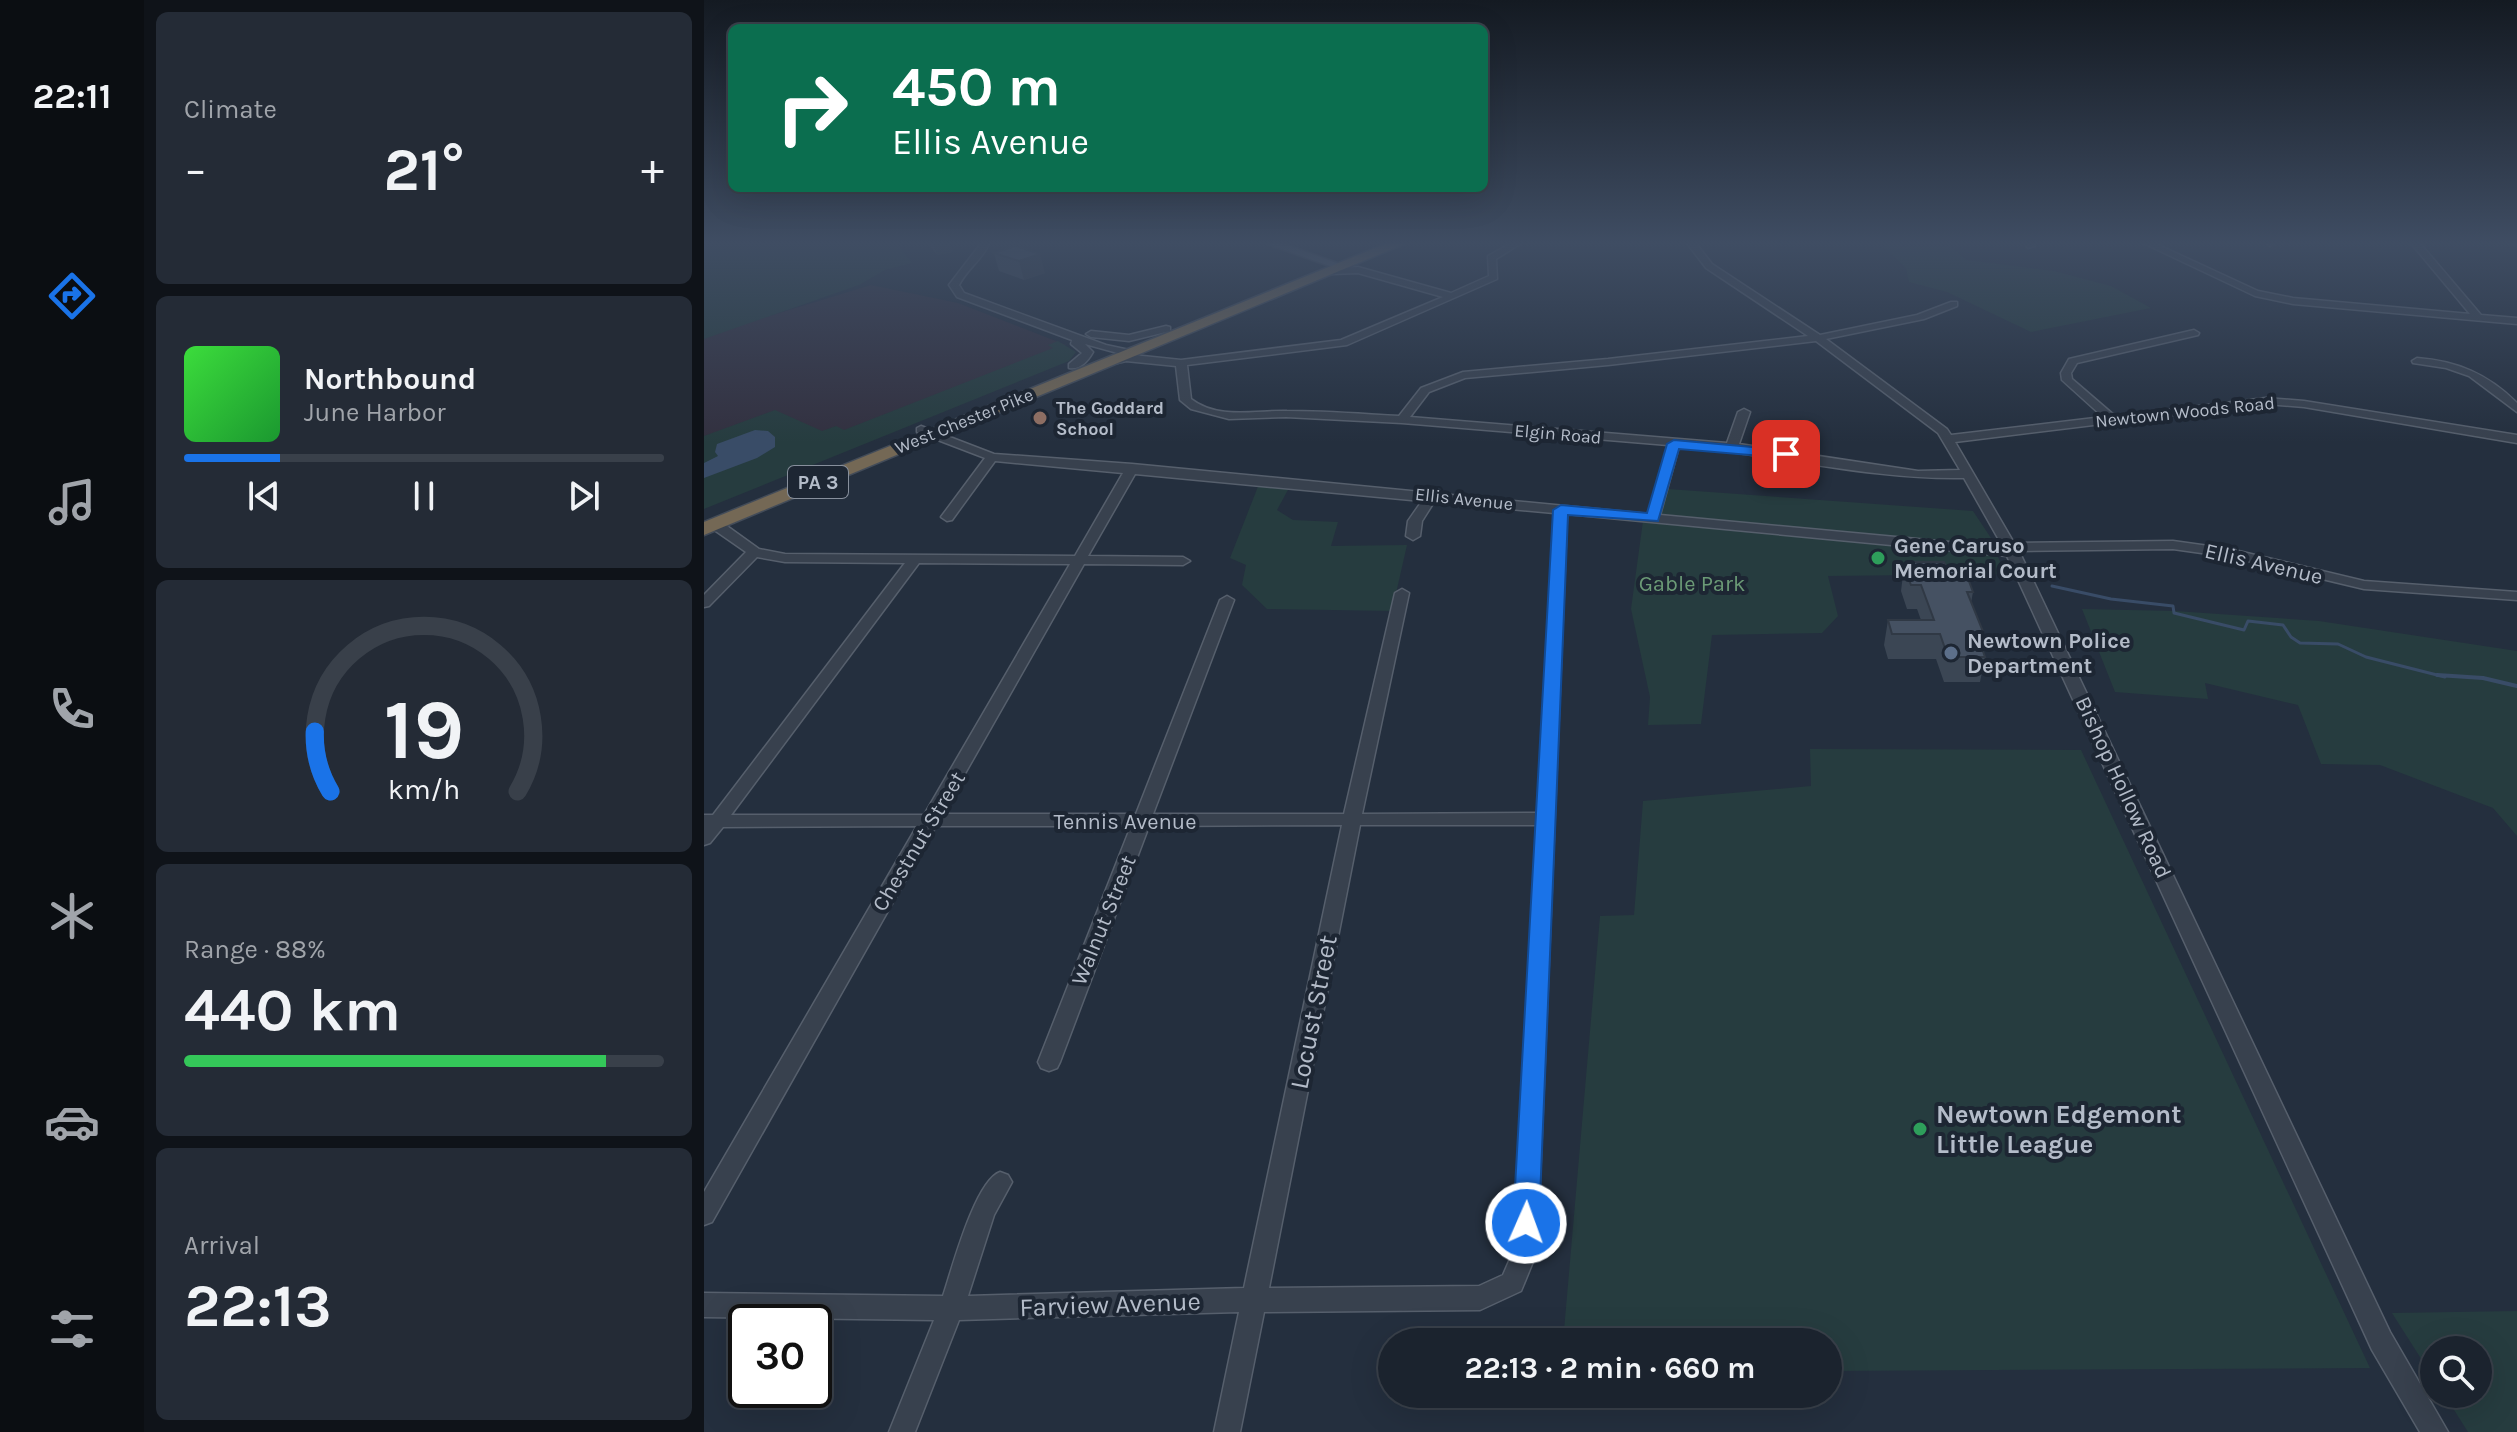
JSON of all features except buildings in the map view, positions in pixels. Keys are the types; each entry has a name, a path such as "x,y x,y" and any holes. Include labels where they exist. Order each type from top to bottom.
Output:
{"highway":[{"name":"West Chester Pike","path":"708,524 1073,366 1128,353 1166,329 1216,309"},
{"name":"West Chester Pike","path":"926,432 1238,309"}],"street":[{"path":"996,309 1128,353 1181,363 1343,343 1422,309"},
{"path":"1021,309 1091,334 1128,353"},
{"name":"Bishop Hollow Road","path":"1774,309 1943,431 1970,474 2011,549 2381,1341 2435,1432"},
{"path":"1402,420 1425,390 1463,375 1818,338 1920,317 1941,309"},
{"path":"2389,309 2517,321"},
{"path":"2471,309 2477,316"},
{"path":"1091,334 1129,338 1166,329"},
{"path":"1052,330 1087,350 1084,359 1073,366"},
{"path":"2112,419 2067,380 2068,367 2084,357 2194,333"},
{"path":"2417,361 2432,362 2482,377 2517,409"},
{"name":"Elgin Road","path":"1181,363 1186,400 1211,413 1402,420 1732,447 1918,475 1970,474"},
{"name":"Newtown Woods Road","path":"1948,439 2256,402 2287,402 2517,439"},
{"path":"1732,447 1744,412"},
{"name":"Ellis Avenue","path":"926,432 992,457 2011,549 2173,545 2230,553 2364,585 2517,596"},
{"path":"1653,518 1674,444"},
{"path":"947,517 992,457"},
{"name":"Chestnut Street","path":"704,1214 1132,468"},
{"path":"1413,536 1415,521 1431,496"},
{"path":"1545,819 1561,510"},
{"path":"708,524 755,552 818,560 1183,561"},
{"path":"704,603 755,552"},
{"path":"704,839 711,821 915,559"},
{"name":"Locust Street","path":"1227,1432 1352,819 1402,593"},
{"name":"Walnut Street","path":"1049,1062 1227,600"},
{"name":"Tennis Avenue","path":"711,821 1545,819"},
{"name":"Farview Avenue","path":"704,1305 951,1308 1480,1298 1512,1283 1525,1252 1545,819"},
{"path":"902,1432 951,1308 983,1212 1000,1182"}],"shaded area":[{"path":"793,309 973,309 1066,345 821,441 704,440 704,336"}],"green space":[{"path":"704,309 791,309 704,339"},
{"path":"1982,309 2147,309 2031,332"},
{"path":"1058,341 1076,352 1069,361 704,509 704,436 775,410 822,431 836,426 844,430 1053,348 1048,345"},
{"path":"1259,484 1289,488 1277,510 1293,520 1338,522 1331,546 1407,545 1392,611 1267,609 1242,585 1246,565 1230,558"},
{"path":"1668,489 1973,511 1997,547 1661,514"},
{"name":"Gable Park","path":"1643,521 1997,555 2006,574 1828,576 1838,616 1822,633 1712,635 1701,724 1648,725 1650,697 1631,609"},
{"path":"2082,609 2175,611 2319,621 2517,651 2517,836 2493,808 2380,765 2321,764 2298,705 2205,683 2208,699 2115,692"},
{"name":"Newtown Edgemont Little League","path":"1810,749 2081,750 2370,1368 1842,1371 1842,1328 1564,1328 1600,916 1634,915 1643,801 1811,786"},
{"path":"2517,1311 2517,1432 2468,1432 2453,1408 2492,1408 2492,1336 2420,1336 2420,1357 2392,1313"}],"water":[{"path":"755,430 768,431 775,437 775,447 757,458 704,478 704,463 718,456 715,452 717,444"}],"waterway":[{"path":"2052,586 2111,599 2173,606 2174,613 2244,630 2248,621 2283,625 2291,637 2300,643 2338,644 2366,657 2437,675"},
{"path":"2437,675 2483,678 2517,686"},
{"path":"2437,675 2445,677"}],"place":[{"name":"The Goddard School","path":"1040,418"},
{"name":"Gene Caruso Memorial Court","path":"1878,558"},
{"name":"Newtown Police Department","path":"1951,653"},
{"name":"Newtown Edgemont Little League","path":"1920,1129"}],"route":[{"path":"1526,1223 1561,510 1653,518 1674,444 1786,454"}]}
